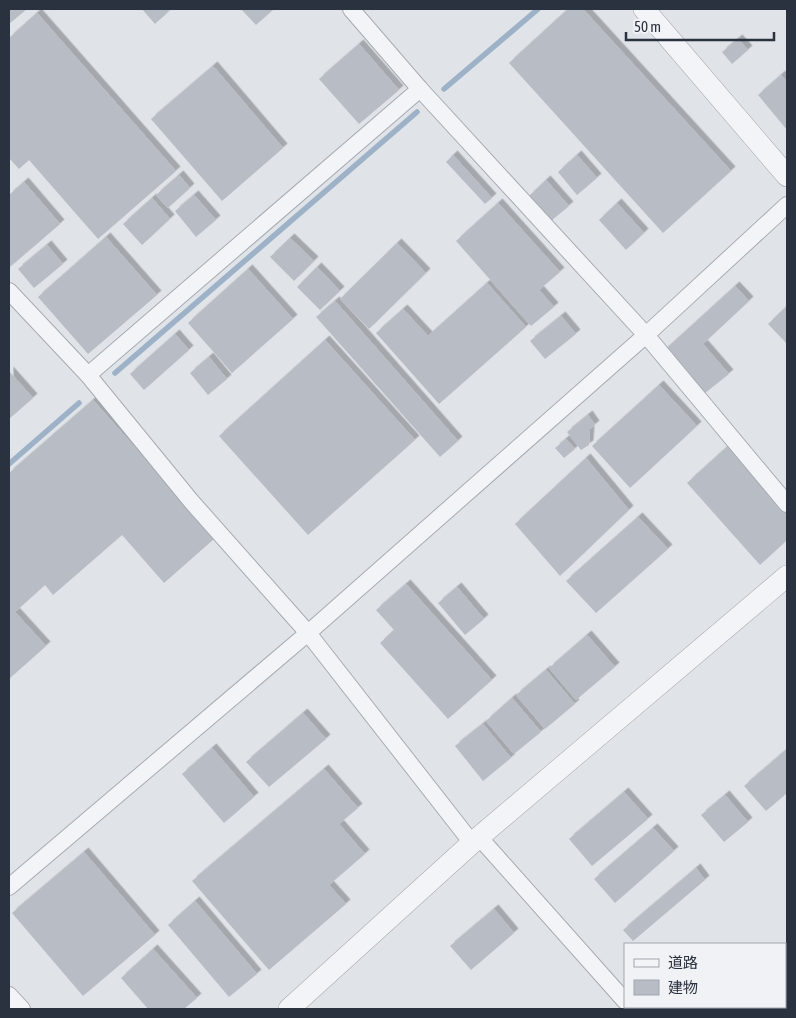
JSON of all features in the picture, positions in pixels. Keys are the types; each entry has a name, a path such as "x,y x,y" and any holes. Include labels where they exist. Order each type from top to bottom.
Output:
{"street":[{"path":"351,9 420,89 646,334 787,504"},
{"path":"644,9 787,176"},
{"path":"88,374 420,89"},
{"path":"9,888 308,634 646,334 787,205"},
{"path":"9,292 88,374 191,501 308,634 476,840 624,1001"},
{"path":"289,1009 476,840 787,576"},
{"path":"9,995 22,1009"}],"building":[{"path":"9,9 27,9 9,24"},
{"path":"142,9 167,9 169,11 155,24"},
{"path":"241,9 274,9 256,25"},
{"path":"568,9 583,9 731,171 663,233 509,63"},
{"path":"37,13 176,171 98,239 29,160 19,169 9,158 9,38"},
{"path":"738,39 748,50 732,64 722,52"},
{"path":"359,44 399,90 359,124 319,79"},
{"path":"213,66 283,148 222,201 151,119"},
{"path":"781,75 787,82 787,130 758,95"},
{"path":"453,155 492,198 485,204 446,162"},
{"path":"577,155 597,178 577,195 558,172"},
{"path":"179,175 190,188 168,208 156,195"},
{"path":"546,180 569,206 551,221 529,196"},
{"path":"24,182 60,224 10,267 9,195"},
{"path":"194,195 216,220 196,237 175,211"},
{"path":"152,198 170,219 142,245 123,224"},
{"path":"498,203 560,272 539,290 554,307 531,326 456,241"},
{"path":"617,203 644,233 626,250 599,220"},
{"path":"106,237 157,295 88,354 38,297"},
{"path":"290,238 314,261 294,281 270,257"},
{"path":"397,243 426,273 369,329 340,299"},
{"path":"47,245 63,264 34,288 18,269"},
{"path":"317,267 340,291 320,310 297,287"},
{"path":"248,269 293,319 232,373 188,323"},
{"path":"487,283 526,327 439,404 376,333 403,309 428,336"},
{"path":"735,286 749,301 703,344 729,374 695,401 656,358"},
{"path":"335,301 458,441 440,457 316,317"},
{"path":"787,306 787,344 768,324"},
{"path":"561,316 576,334 545,359 530,341"},
{"path":"175,334 189,350 144,390 130,374"},
{"path":"325,340 415,440 308,535 219,436"},
{"path":"209,357 227,379 208,395 190,373"},
{"path":"9,371 33,398 9,419"},
{"path":"659,385 697,426 630,488 592,446"},
{"path":"93,400 215,538 164,583 122,535 53,595 45,585 15,612 46,646 9,679 9,473"},
{"path":"588,415 595,425 590,429 589,445 581,450 567,432"},
{"path":"566,439 575,449 564,458 555,448"},
{"path":"729,445 787,511 787,540 760,565 687,483"},
{"path":"586,458 629,510 560,576 515,524"},
{"path":"638,517 668,549 596,613 566,581"},
{"path":"406,584 492,680 448,719 380,643 394,630 376,610"},
{"path":"457,587 484,619 465,635 438,603"},
{"path":"587,635 615,667 576,700 549,668"},
{"path":"546,670 575,704 545,729 516,695"},
{"path":"512,698 541,732 514,754 486,721"},
{"path":"303,713 326,739 269,787 246,762"},
{"path":"483,724 511,758 483,781 455,746"},
{"path":"212,748 254,797 224,823 182,774"},
{"path":"787,749 787,793 766,811 744,786"},
{"path":"324,769 358,808 339,824 365,854 329,885 346,904 269,970 192,881"},
{"path":"624,792 648,819 592,866 569,839"},
{"path":"725,795 748,822 724,842 701,815"},
{"path":"653,828 674,851 615,903 594,879"},
{"path":"84,852 155,935 83,996 12,913"},
{"path":"696,868 705,880 633,941 623,930"},
{"path":"195,901 257,974 229,997 168,925"},
{"path":"494,909 514,933 471,970 450,946"},
{"path":"153,949 197,998 184,1009 148,1009 121,978"}],"waterway":[{"path":"444,89 538,9"},
{"path":"115,373 417,112"},
{"path":"9,464 79,403"}]}
